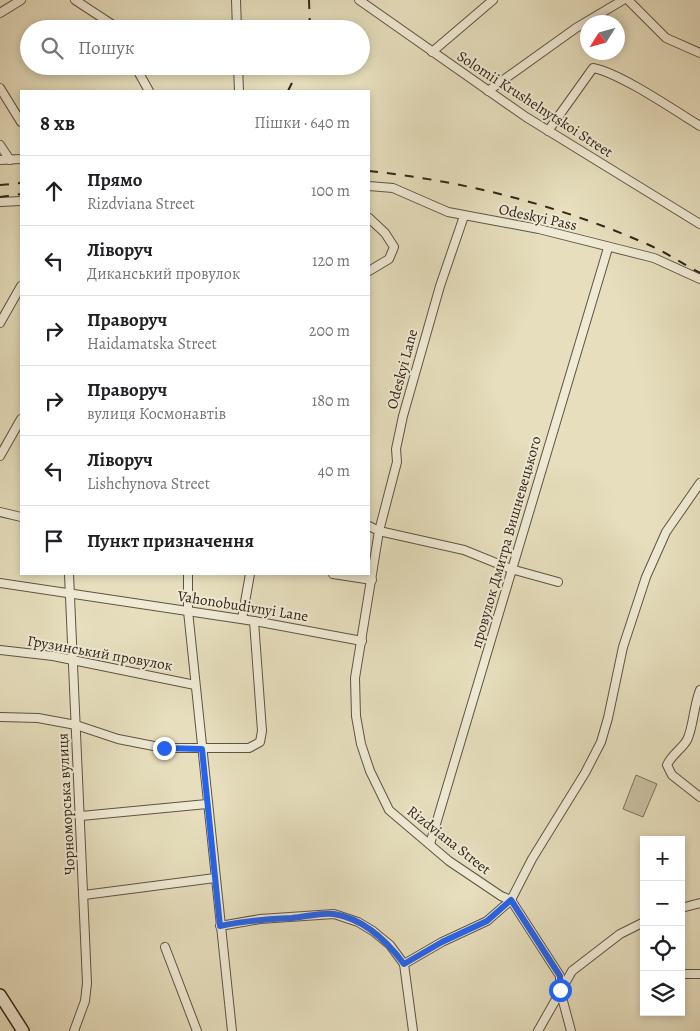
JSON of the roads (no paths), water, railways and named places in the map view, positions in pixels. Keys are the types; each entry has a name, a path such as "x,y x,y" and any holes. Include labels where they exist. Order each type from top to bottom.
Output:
{"main road":[{"path":"0,995 24,1031"}],"street":[{"path":"0,13 21,0"},
{"path":"75,0 105,20"},
{"path":"236,0 237,20"},
{"name":"Solomii Krushelnytskoi Street","path":"359,0 548,131 700,224"},
{"path":"432,52 493,0"},
{"path":"488,91 576,28 623,0"},
{"path":"628,0 666,38 700,53"},
{"path":"548,131 593,68 602,70 621,80 700,126"},
{"path":"140,75 148,90"},
{"path":"238,75 239,90"},
{"path":"0,88 20,120"},
{"path":"0,144 10,160"},
{"path":"0,160 20,159"},
{"name":"Odeskyi Pass","path":"370,186 393,188 420,202 464,216 539,229 608,248 654,258 700,279"},
{"path":"0,202 20,201"},
{"name":"Odeskyi Lane","path":"379,531 395,470 396,449 412,384 440,286 464,216"},
{"path":"370,219 385,233 394,247 389,259 370,270"},
{"name":"провулок Дмитра Вишневецького","path":"430,844 608,248"},
{"path":"0,323 20,288"},
{"path":"0,456 20,421"},
{"path":"404,964 442,942 487,921 511,900 532,860 586,773 601,742 623,647 646,577 666,532 700,483"},
{"path":"0,512 20,517"},
{"path":"370,526 379,531 464,550 512,569 558,582"},
{"name":"Rizdviana Street","path":"379,531 356,678 356,716 361,744 378,791 389,810 449,862 501,896 511,900 560,976 560,990 571,1031"},
{"name":"Чорноморська вулиця","path":"69,575 87,982 85,1001 74,1031"},
{"path":"188,575 188,611 195,684 232,1031"},
{"path":"242,619 250,575"},
{"path":"340,575 372,580"},
{"name":"Vahonobudivnyi Lane","path":"0,583 242,619 362,641"},
{"path":"0,717 38,718 76,725 118,739 164,748 249,748 260,742 262,732 254,621"},
{"name":"Грузинський провулок","path":"0,650 53,656 73,662 195,684"},
{"path":"700,690 695,702 687,740 676,750 667,765 672,775 700,797"},
{"path":"81,816 207,804"},
{"path":"84,896 215,878"},
{"path":"685,907 700,902"},
{"path":"220,926 260,919 334,914 358,922 374,931 390,945 404,964 413,1031"},
{"path":"538,1031 572,971 595,951 620,934 640,924"},
{"path":"165,947 197,1031"},
{"path":"685,974 700,974"}],"railway":[{"path":"309,0 310,20"},
{"path":"288,90 296,75"},
{"path":"370,171 440,181 545,206 647,244 700,273"},
{"path":"0,185 20,183"},
{"path":"0,197 20,194"}]}
